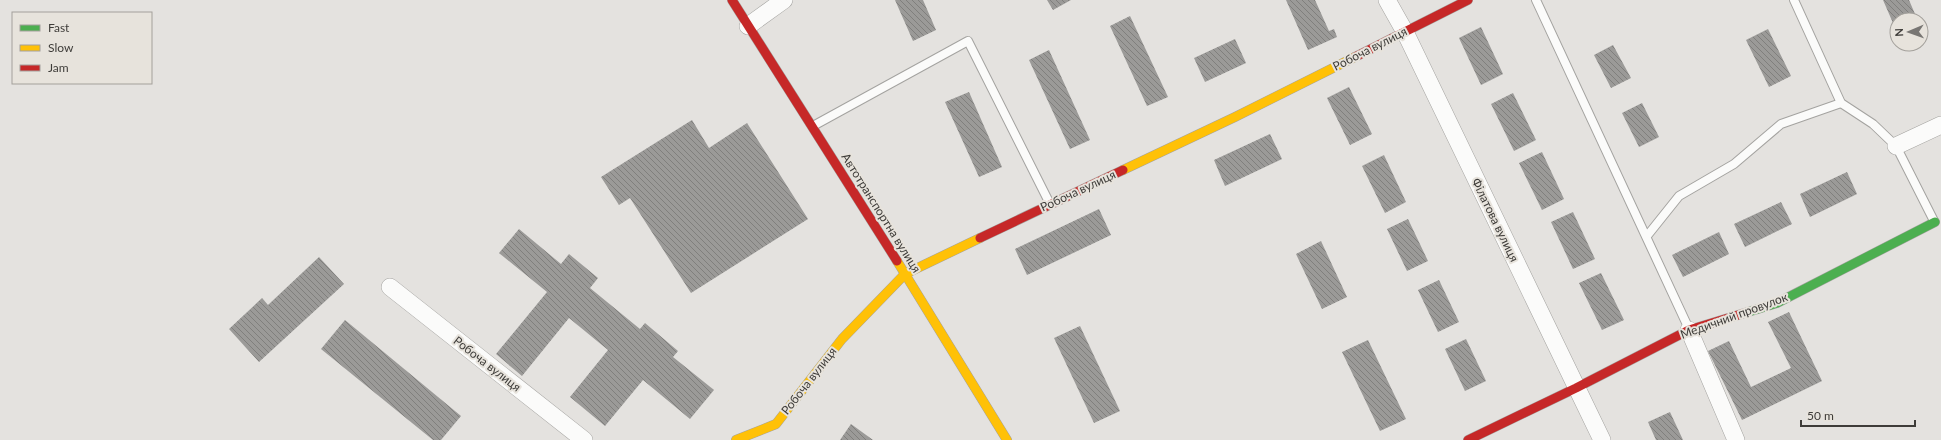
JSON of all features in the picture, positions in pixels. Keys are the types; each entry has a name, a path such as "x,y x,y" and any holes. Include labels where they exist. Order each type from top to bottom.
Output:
{"street":[{"name":"Автотранспортна вулиця","path":"732,0 905,274 1007,440"},
{"path":"748,26 784,0"},
{"name":"Філатова вулиця","path":"1387,0 1405,32 1602,440"},
{"name":"Робоча вулиця","path":"736,440 776,424 842,339 905,274 1235,117 1468,0"},
{"path":"1896,146 1941,126"},
{"name":"Медичний провулок","path":"1468,440 1576,388 1689,330 1777,303 1935,222"},
{"name":"Робоча вулиця","path":"390,287 584,440"},
{"path":"1689,330 1736,440"}],"lane":[{"path":"1536,0 1647,236 1689,330"},
{"path":"1794,0 1841,103 1873,124 1896,146 1935,222"},
{"path":"812,126 968,41 1050,204"},
{"path":"1647,236 1679,196 1734,164 1781,124 1841,103"}],"building":[{"path":"895,0 923,0 936,30 913,41"},
{"path":"1047,0 1071,0 1053,10"},
{"path":"1286,0 1315,0 1329,31 1334,29 1337,37 1308,50"},
{"path":"1883,0 1909,0 1914,12 1889,12 1889,14"},
{"path":"1130,16 1168,97 1147,106 1110,26"},
{"path":"1481,27 1503,74 1481,85 1459,38"},
{"path":"1768,29 1791,76 1769,87 1746,40"},
{"path":"1235,39 1246,63 1205,82 1194,58"},
{"path":"1613,45 1631,78 1611,88 1594,55"},
{"path":"1049,50 1090,140 1070,149 1029,60"},
{"path":"1349,87 1372,134 1350,145 1327,98"},
{"path":"969,92 1002,167 979,177 945,102"},
{"path":"1513,93 1536,140 1514,151 1491,104"},
{"path":"1642,103 1659,137 1639,147 1622,113"},
{"path":"692,120 709,148 747,123 808,219 691,293 630,198 619,205 601,177"},
{"path":"1270,134 1282,159 1225,186 1214,160"},
{"path":"1542,152 1564,199 1542,210 1519,163"},
{"path":"1384,155 1406,202 1385,213 1362,166"},
{"path":"1847,172 1857,194 1810,217 1800,194"},
{"path":"1781,202 1792,224 1745,247 1734,224"},
{"path":"1099,209 1111,235 1027,275 1015,249"},
{"path":"1573,212 1595,259 1573,269 1551,222"},
{"path":"1408,219 1428,261 1407,271 1387,229"},
{"path":"519,229 561,264 569,254 598,278 590,288 640,329 645,323 678,351 673,357 714,390 690,419 643,380 605,426 570,397 608,350 569,318 522,376 496,354 547,292 499,253"},
{"path":"1719,232 1729,254 1683,277 1672,255"},
{"path":"1321,241 1347,297 1322,309 1296,254"},
{"path":"319,257 344,284 259,362 229,329 262,298 268,305"},
{"path":"1601,273 1624,320 1602,330 1579,283"},
{"path":"1439,280 1459,322 1438,332 1418,290"},
{"path":"1789,312 1822,381 1742,420 1708,351 1729,341 1751,387 1791,368 1768,322"},
{"path":"345,320 461,416 441,440 433,440 321,349"},
{"path":"1080,326 1120,411 1094,423 1054,338"},
{"path":"1466,339 1486,381 1465,391 1445,349"},
{"path":"1368,340 1406,419 1380,431 1342,352"},
{"path":"1670,412 1683,440 1656,440 1648,422"},
{"path":"851,424 873,440 840,440"}],"traffic: fast":[{"path":"1748,312 1777,303 1935,222"}],"traffic: slow":[{"path":"1123,170 1235,117 1355,57"},
{"path":"736,440 776,424 842,339 905,274 980,238"},
{"path":"897,261 1007,440"}],"traffic: jam":[{"path":"732,0 897,261"},
{"path":"1355,57 1468,0"},
{"path":"980,238 1123,170"},
{"path":"1468,440 1576,388 1689,330 1748,312"}]}
